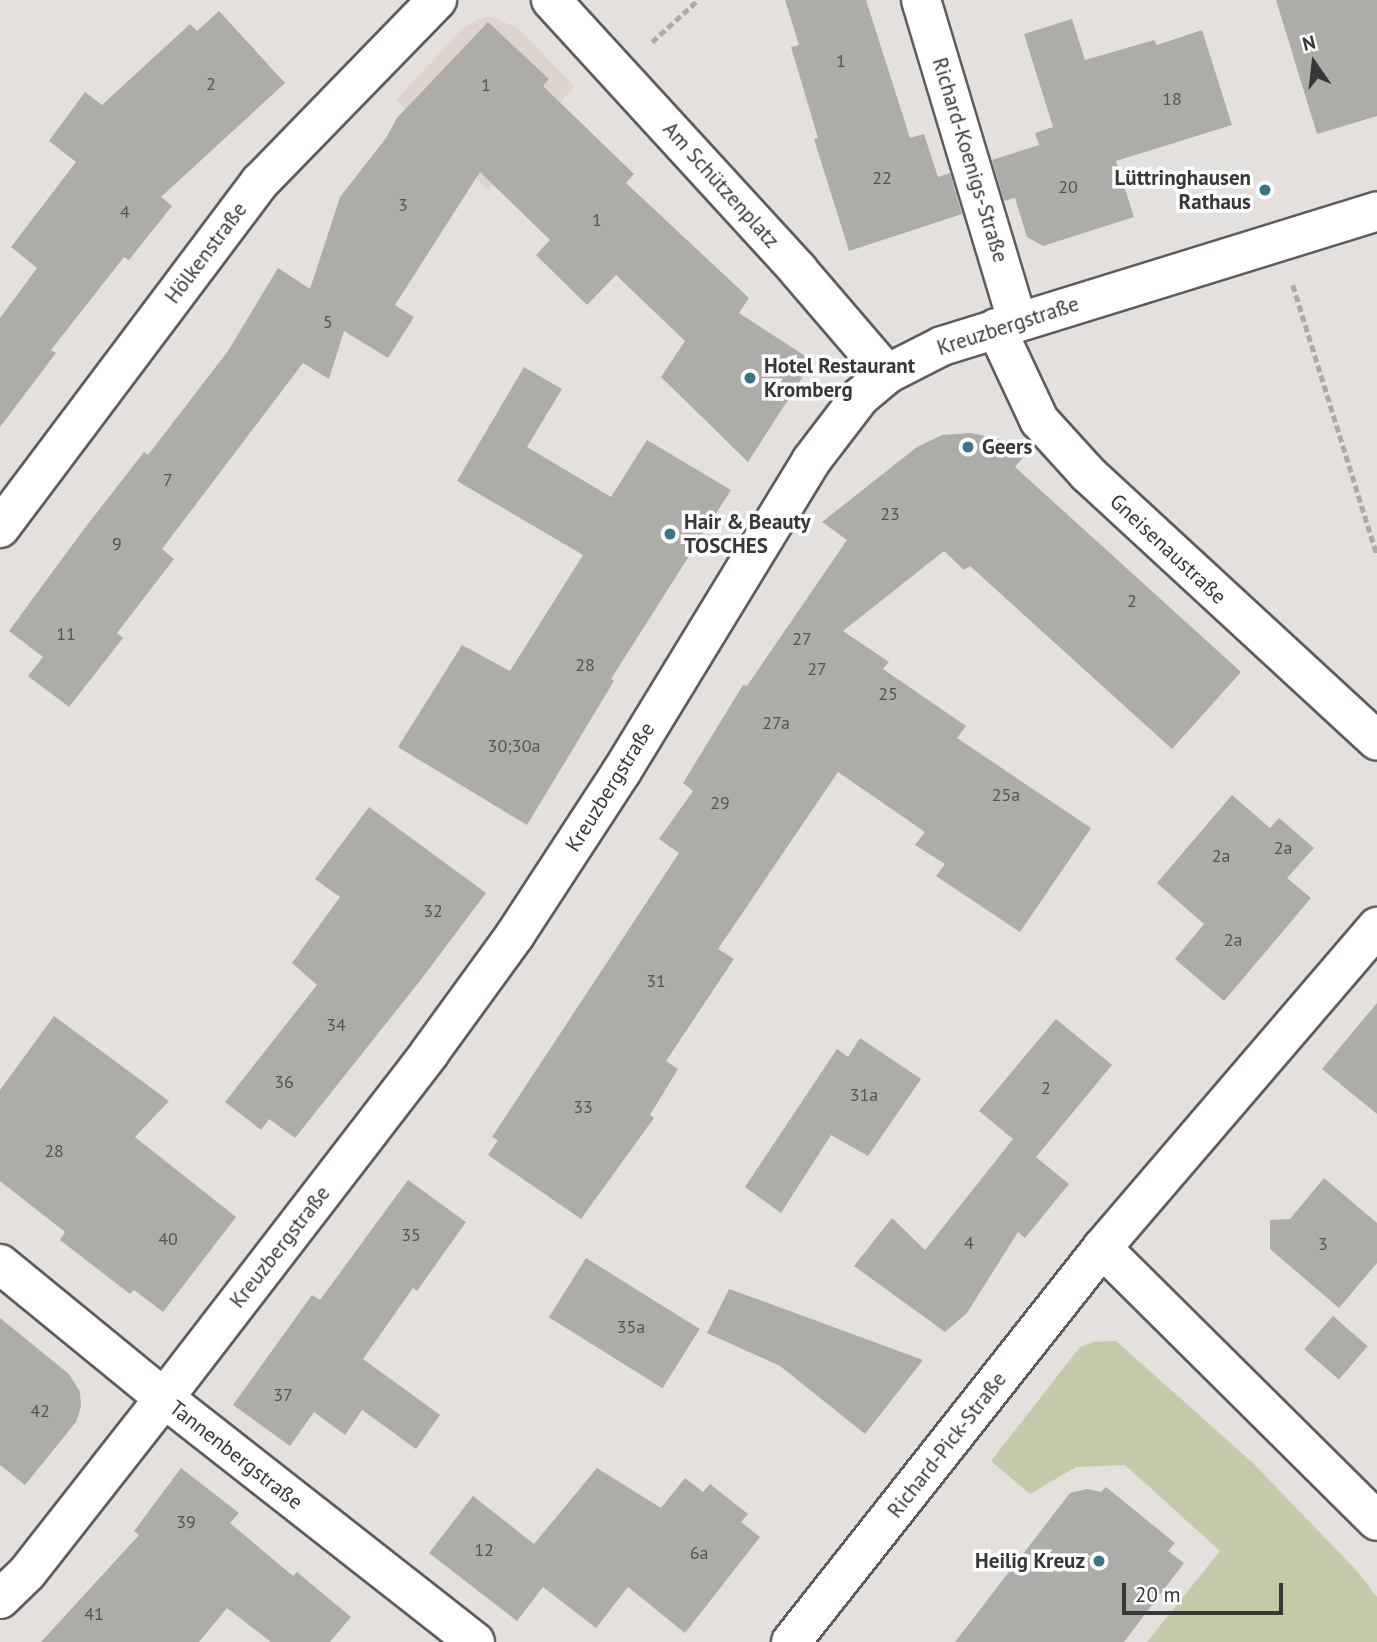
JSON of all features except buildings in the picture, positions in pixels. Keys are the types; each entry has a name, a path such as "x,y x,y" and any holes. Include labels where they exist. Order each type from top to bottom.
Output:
{"street":[{"name":"Hölkenstraße","path":"0,528 260,182 437,0"},
{"name":"Am Schützenplatz","path":"551,0 798,270 887,373"},
{"name":"Richard-Koenigs-Straße","path":"921,0 1007,324"},
{"name":"Kreuzbergstraße","path":"0,1599 27,1573 164,1398 430,1052 515,935 622,771 811,461 847,412 887,373 943,346 1377,211"},
{"name":"Gneisenaustraße","path":"1007,324 1040,420 1088,474 1377,741"},
{"name":"Richard-Pick-Straße","path":"791,1642 1102,1248 1377,927"},
{"path":"1102,1248 1377,1521"},
{"name":"Tannenbergstraße","path":"0,1264 164,1398 475,1642"}],"path":[{"path":"651,44 698,0"},
{"path":"1279,243 1377,554"}],"shaded area":[{"path":"493,17 519,29 574,86 488,190 396,100 461,30 476,20"}],"green space":[{"path":"1116,1341 1254,1464 1356,1570 1377,1597 1377,1642 1147,1642 1220,1551 1125,1465 1076,1467 1030,1494 991,1461 1080,1347 1093,1342"}],"place":[{"name":"Lüttringhausen Rathaus","path":"1265,190"},
{"name":"Hotel Restaurant Kromberg","path":"750,378"},
{"name":"Geers","path":"968,447"},
{"name":"Hair & Beauty TOSCHES","path":"670,534"},
{"name":"Heilig Kreuz","path":"1099,1561"}]}
